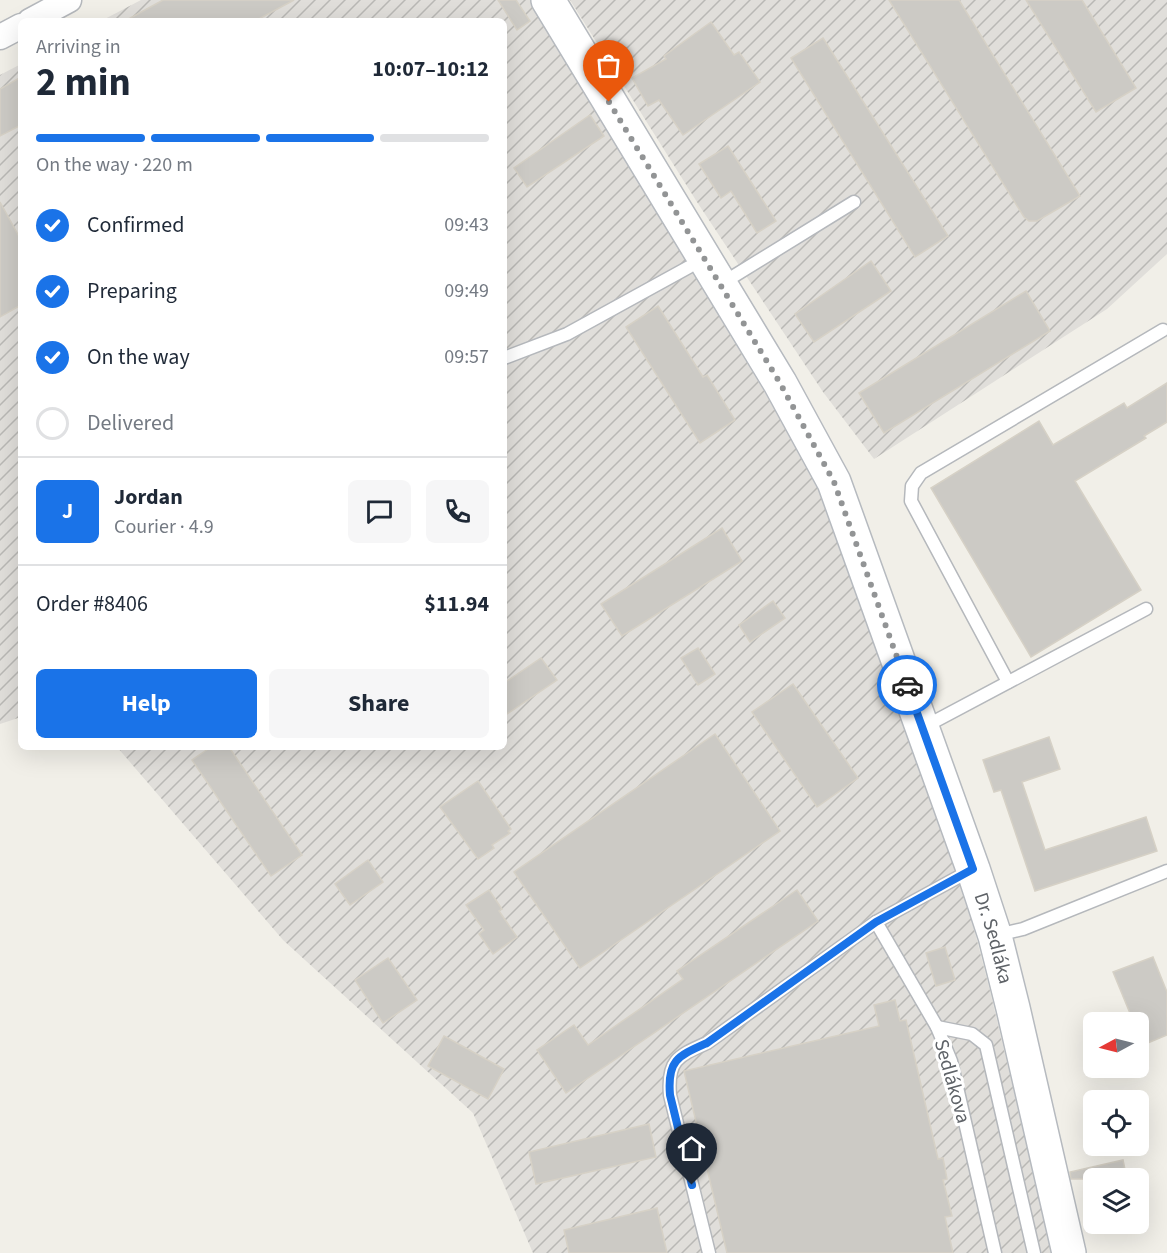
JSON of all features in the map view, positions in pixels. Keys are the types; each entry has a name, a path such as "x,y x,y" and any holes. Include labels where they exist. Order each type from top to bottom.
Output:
{"street":[{"path":"40,18 69,0"},
{"name":"Dr. Sedláka","path":"548,0 780,383 834,482 973,869 994,936 1013,1008 1069,1253"},
{"path":"0,38 18,29"}],"lane":[{"path":"720,284 854,202"},
{"path":"507,357 567,334 689,267"},
{"path":"1008,682 911,501 912,486 921,472 1162,330"},
{"path":"922,727 1146,609"},
{"path":"709,1253 670,1095 671,1066 682,1054 707,1043 876,922 973,869"},
{"path":"994,936 1023,928 1167,871"},
{"name":"Sedlákova","path":"876,922 937,1027 951,1061 994,1253"},
{"path":"937,1027 972,1034 986,1045 1034,1253"}],"shaded area":[{"path":"141,0 530,0 767,396 821,493 960,874 1052,1253 533,1253 473,1113 283,940 120,750 507,750 507,18 107,18"},
{"path":"570,0 1167,0 1167,254 1107,309 874,459 823,392 697,202"},
{"path":"18,66 18,718 0,724 0,75"}],"building":[{"path":"163,0 294,0 261,18 130,18"},
{"path":"498,0 516,0 530,21 517,30"},
{"path":"889,0 959,0 1080,196 1037,221 1029,221 1024,217"},
{"path":"1026,0 1082,0 1136,88 1096,112"},
{"path":"711,22 734,55 739,52 760,82 683,135 659,100 648,106 632,78 666,59 664,56"},
{"path":"823,38 948,236 915,257 791,58"},
{"path":"18,79 18,127 0,136 0,89"},
{"path":"590,115 604,136 527,187 514,168"},
{"path":"728,146 776,221 757,233 731,191 721,198 699,164"},
{"path":"0,202 18,235 18,307 0,317"},
{"path":"871,261 891,291 814,342 795,314"},
{"path":"1026,291 1050,331 884,433 859,393"},
{"path":"658,306 703,377 707,375 735,420 700,443 626,327"},
{"path":"1167,383 1167,422 1144,436 1146,438 1075,481 1141,590 1031,657 931,488 1039,421 1053,445 1124,403 1127,408"},
{"path":"722,528 742,561 622,636 601,604"},
{"path":"773,601 785,618 750,642 739,625"},
{"path":"698,648 715,674 698,685 681,658"},
{"path":"541,658 557,680 507,714 507,681"},
{"path":"793,684 858,778 817,807 752,712"},
{"path":"715,734 780,831 580,968 514,872"},
{"path":"1049,737 1060,769 1022,782 1045,850 1146,817 1157,851 1035,891 1001,790 994,792 983,760"},
{"path":"207,750 231,750 302,855 271,876 192,760"},
{"path":"478,781 511,829 508,831 510,833 492,845 494,848 478,859 440,807"},
{"path":"368,860 383,882 350,905 335,884"},
{"path":"489,890 502,909 499,911 517,937 493,954 479,934 484,930 466,905"},
{"path":"797,890 818,921 566,1093 537,1050 574,1025 588,1045 683,979 677,971"},
{"path":"945,947 955,980 936,986 926,953"},
{"path":"1153,957 1167,992 1167,1035 1149,1042 1149,1012 1129,1012 1113,972"},
{"path":"388,958 417,1000 383,1023 355,980"},
{"path":"895,1000 900,1021 906,1020 938,1159 943,1158 947,1179 943,1180 952,1216 945,1217 953,1253 727,1253 684,1071 879,1026 874,1005"},
{"path":"444,1036 504,1069 488,1099 428,1066"},
{"path":"649,1124 656,1157 536,1184 529,1152"},
{"path":"1123,1160 1125,1168 1088,1168"},
{"path":"1083,1169 1083,1179 1071,1179 1070,1172"},
{"path":"657,1208 667,1253 569,1253 564,1230"}],"way so far":[{"path":"609,102 780,383 834,482 907,685"}],"route":[{"path":"692,1185 670,1095 671,1066 682,1054 707,1043 876,922 960,874 973,869 907,685"}]}
